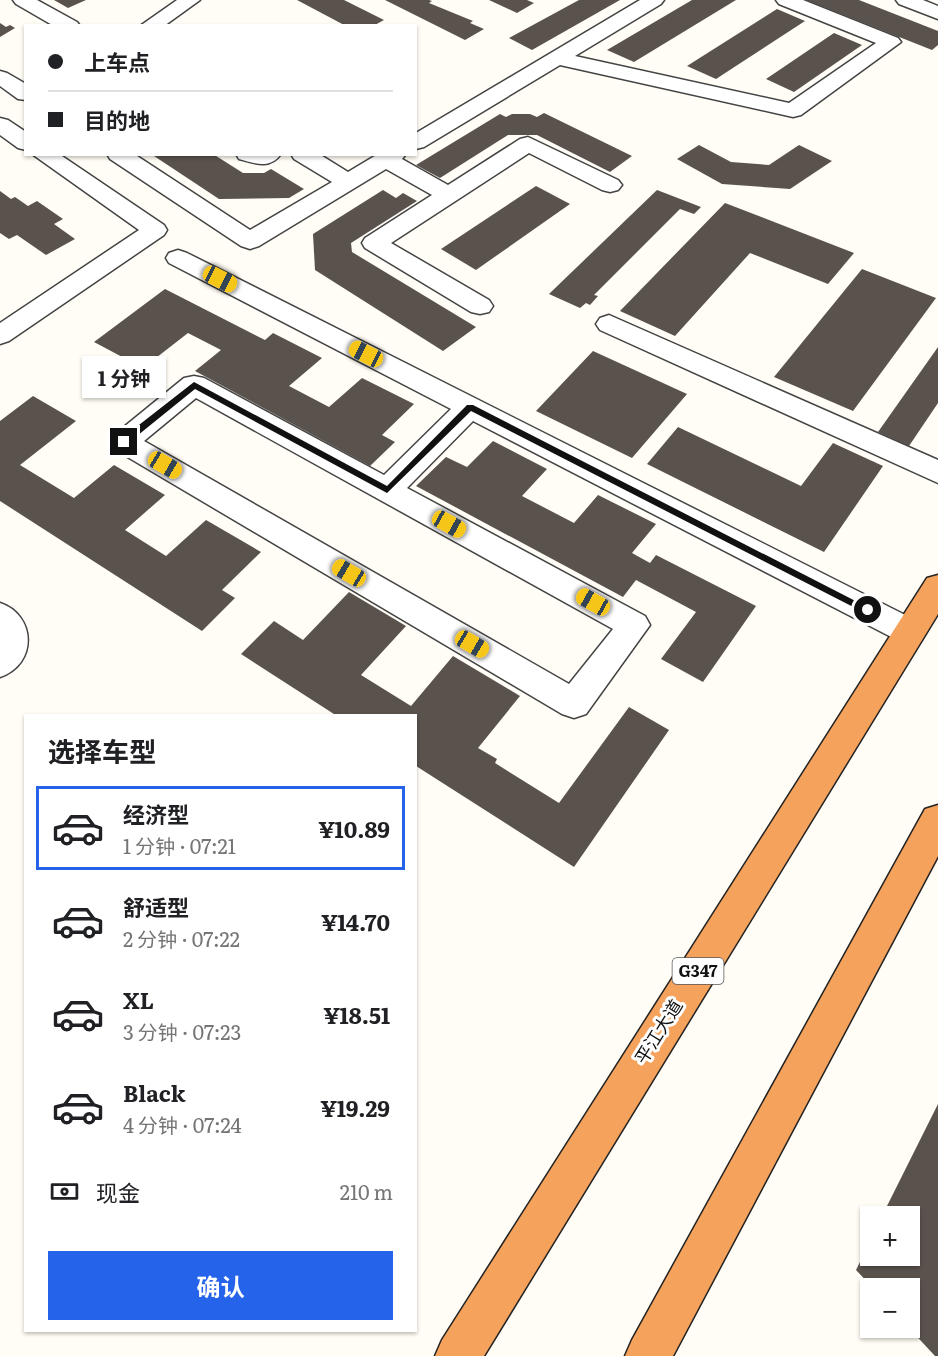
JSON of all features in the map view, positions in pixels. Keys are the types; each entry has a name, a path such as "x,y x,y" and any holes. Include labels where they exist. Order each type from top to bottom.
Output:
{"highway":[{"name":"平江大道","path":"458,1356 938,587"},
{"path":"648,1356 938,821"}],"street":[{"path":"23,0 66,24"},
{"path":"417,140 654,0"},
{"path":"557,58 793,110 891,42 786,0"},
{"path":"906,0 938,13"},
{"path":"153,24 185,1"},
{"path":"0,77 23,90"},
{"path":"0,125 24,141"},
{"path":"480,306 374,243 528,144 610,185"},
{"path":"0,335 155,230 46,156"},
{"path":"121,156 250,241 391,157 449,195"},
{"path":"305,156 348,182"},
{"path":"178,258 910,632"},
{"path":"0,302 22,320"},
{"path":"609,324 938,472"},
{"path":"194,385 387,490 634,625 574,704 124,442 194,385"},
{"path":"387,490 470,407"},
{"path":"0,616 9,625 13,641 11,653 0,663"}],"building":[{"path":"54,0 86,0 68,8"},
{"path":"297,0 344,0 384,20 377,24 342,24"},
{"path":"385,0 429,0 432,1 429,3 473,21 470,23 484,29 465,40"},
{"path":"489,0 527,0 534,3 517,13"},
{"path":"579,0 620,0 532,50 509,38"},
{"path":"692,0 736,0 634,62 607,50"},
{"path":"806,0 859,0 938,31 938,45 932,50"},
{"path":"777,9 805,21 716,79 687,66"},
{"path":"0,23 6,27 10,25 15,28 0,37"},
{"path":"834,33 862,45 794,92 766,79"},
{"path":"544,113 632,156 610,172 537,135 508,135 440,178 416,165 500,114 506,117 512,114 530,114 537,117"},
{"path":"699,145 731,162 769,165 799,145 832,161 790,189 722,184 677,159"},
{"path":"154,156 216,156 243,173 264,173 271,169 304,189 289,198 219,199"},
{"path":"536,186 570,204 476,270 441,249"},
{"path":"383,190 396,198 403,193 417,201 351,243 352,252 476,327 443,351 315,270 313,234"},
{"path":"657,190 701,207 694,214 680,209 594,295 598,296 590,305 586,303 580,308 549,294"},
{"path":"0,191 11,199 15,197 28,206 37,201 63,219 54,224 75,239 46,255 17,235 9,239 0,233"},
{"path":"725,203 854,253 828,284 750,253 675,336 620,311"},
{"path":"862,269 936,298 853,411 774,377"},
{"path":"165,289 265,340 273,333 322,358 289,386 329,407 362,378 414,404 382,435 395,442 370,466 195,371 221,350 188,333 143,368 94,342"},
{"path":"938,347 938,403 909,446 878,432"},
{"path":"593,351 687,394 632,458 536,411"},
{"path":"33,396 76,421 20,465 74,498 114,465 165,495 125,530 166,556 206,520 261,552 222,590 235,598 202,631 0,501 0,421"},
{"path":"678,427 801,486 833,443 883,466 824,552 647,464"},
{"path":"493,441 547,469 522,496 574,523 598,495 656,524 632,553 650,563 656,555 756,606 703,682 661,659 696,612 636,580 623,597 416,486 446,457 467,467"},
{"path":"349,592 406,626 361,675 411,706 453,656 520,696 478,748 497,759 495,763 559,803 629,707 669,730 574,867 417,767 417,714 334,714 241,654 274,621 303,640"},
{"path":"938,1104 938,1356 935,1356 918,1338 920,1278 864,1278 856,1270 860,1262 860,1266 920,1266 920,1206 887,1206"}],"route":[{"path":"124,442 194,385 387,490 470,407 868,610"}]}
